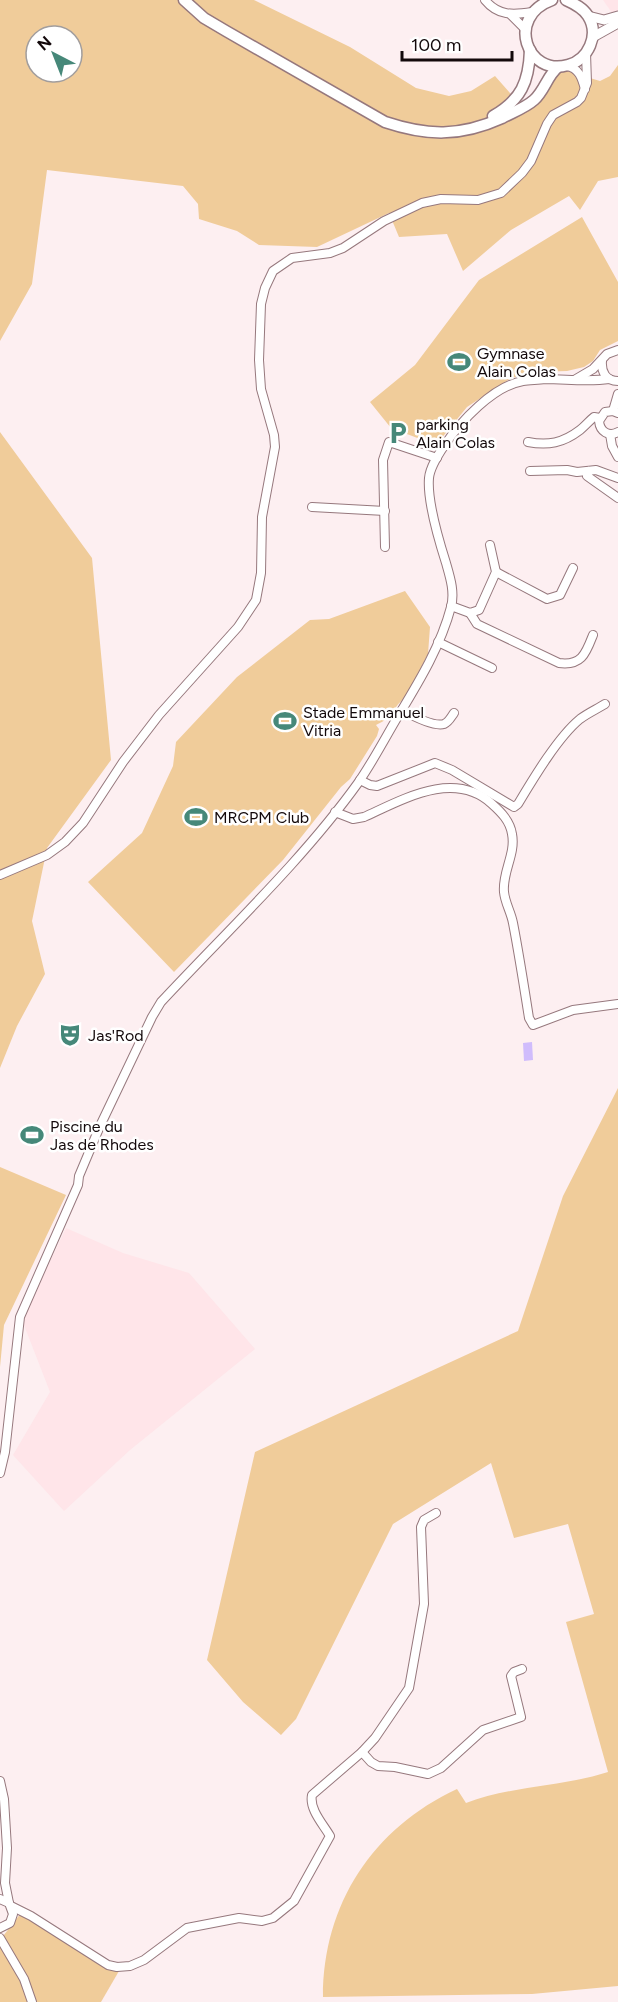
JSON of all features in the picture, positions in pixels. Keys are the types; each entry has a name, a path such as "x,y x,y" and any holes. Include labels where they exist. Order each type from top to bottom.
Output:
{"main road":[{"path":"184,0 191,8 212,22 385,122 426,133 451,133 466,130 495,121 523,108 540,93 550,74 581,59 593,36 592,26 578,2 566,0"},
{"path":"552,0 540,4 532,12 525,29 526,40 530,50 542,62 563,66"},
{"path":"466,130 499,112 518,95 528,74 530,50"}],"street":[{"path":"485,0 496,10 511,15 525,29"},
{"path":"511,15 532,12"},
{"path":"588,16 604,20 618,16"},
{"path":"593,36 618,23"},
{"path":"0,875 46,855 65,842 83,823 123,762 194,674 238,627 256,600 261,573 262,517 275,447 274,435 261,389 259,360 261,304 273,271 292,258 324,254 343,248 384,221 422,203 441,199 478,200 501,193 531,161 549,120 557,112 577,102 585,91 588,75 586,53"},
{"path":"563,66 572,67 579,73 585,91"},
{"path":"574,380 593,369 607,354 618,350"},
{"path":"602,361 602,371 614,380 617,396 615,412 605,412 600,418 601,428 614,433 612,446 618,457"},
{"path":"0,1473 5,1452 20,1317 78,1185 79,1176 93,1142 152,1017 161,1002 256,901 335,812 360,780 420,680 438,642 451,606 452,595 450,578 429,495 429,478 437,458 473,409 504,388 521,381 614,380"},
{"path":"528,442 544,445 561,441 580,430 594,417 600,418"},
{"path":"385,547 383,460 390,442 437,458"},
{"path":"530,471 596,470 618,478"},
{"path":"589,471 587,476 618,498"},
{"path":"312,507 385,511"},
{"path":"470,614 479,610 496,572 490,545"},
{"path":"496,572 547,599 560,595 573,568"},
{"path":"451,606 470,614 477,624 560,663 568,664 581,659 593,635"},
{"path":"438,642 492,668"},
{"path":"360,780 377,786 435,763 452,770 514,807 564,735 580,719 605,704"},
{"path":"402,710 416,718 438,724 449,721 454,712"},
{"path":"335,812 353,819 364,817 435,788 470,791 488,800 505,816 512,834 510,861 503,879 504,895 513,920 529,1018 533,1025 573,1010 618,1004"},
{"path":"0,1899 25,1912 108,1965 117,1967 144,1960 187,1928 239,1918 262,1921 273,1918 285,1910 294,1901 330,1836 310,1801 312,1795 375,1738 409,1688 424,1604 421,1527 424,1520 436,1513"},
{"path":"362,1752 378,1766 433,1773 483,1730 521,1717 511,1676 522,1669"},
{"path":"0,1780 4,1798 7,1848 5,1882 13,1918"},
{"path":"0,1891 5,1882"},
{"path":"25,1912 13,1918 2,1928 1,1940 24,1979 32,2002"}],"shaded area":[{"path":"0,0 254,0 350,47 416,88 449,96 471,91 495,76 524,109 552,77 563,70 600,81 610,76 618,65 618,177 598,181 580,210 569,196 511,230 463,271 447,234 399,237 389,213 317,247 259,245 237,231 199,219 198,204 183,186 47,170 32,284 0,341"},
{"path":"603,0 618,0 618,11 612,13"},
{"path":"582,217 618,282 618,341 600,350 593,361 584,367 567,371 537,372 511,378 467,407 436,445 391,428 370,402 415,365 479,280"},
{"path":"0,432 92,558 111,760 47,848 32,921 45,974 17,1026 0,1068"},
{"path":"405,591 430,627 428,654 405,698 387,718 376,725 379,729 377,736 350,779 341,787 283,860 174,972 88,882 142,833 173,766 176,742 237,677 310,620 329,619"},
{"path":"532,1042 533,1060 524,1061 523,1043"},
{"path":"618,1088 618,1986 532,1994 323,1997 325,1963 332,1931 343,1901 359,1873 378,1847 401,1825 427,1805 457,1789 466,1803 500,1793 572,1781 608,1772 566,1622 594,1614 568,1524 514,1538 491,1463 393,1524 296,1719 281,1735 243,1702 207,1660 255,1452 518,1331 563,1196"},
{"path":"0,1167 66,1195 4,1325 0,1367"},
{"path":"66,1228 123,1253 189,1273 255,1349 130,1450 64,1511 13,1455 50,1392 22,1320"},
{"path":"21,1913 119,1971 101,2002 0,2002 0,1940"}],"place":[{"name":"Gymnase Alain Colas","path":"459,362"},
{"name":"parking Alain Colas","path":"398,433"},
{"name":"Stade Emmanuel Vitria","path":"285,721"},
{"name":"MRCPM Club","path":"196,817"},
{"name":"Jas'Rod","path":"70,1035"},
{"name":"Piscine du Jas de Rhodes","path":"32,1135"}]}
